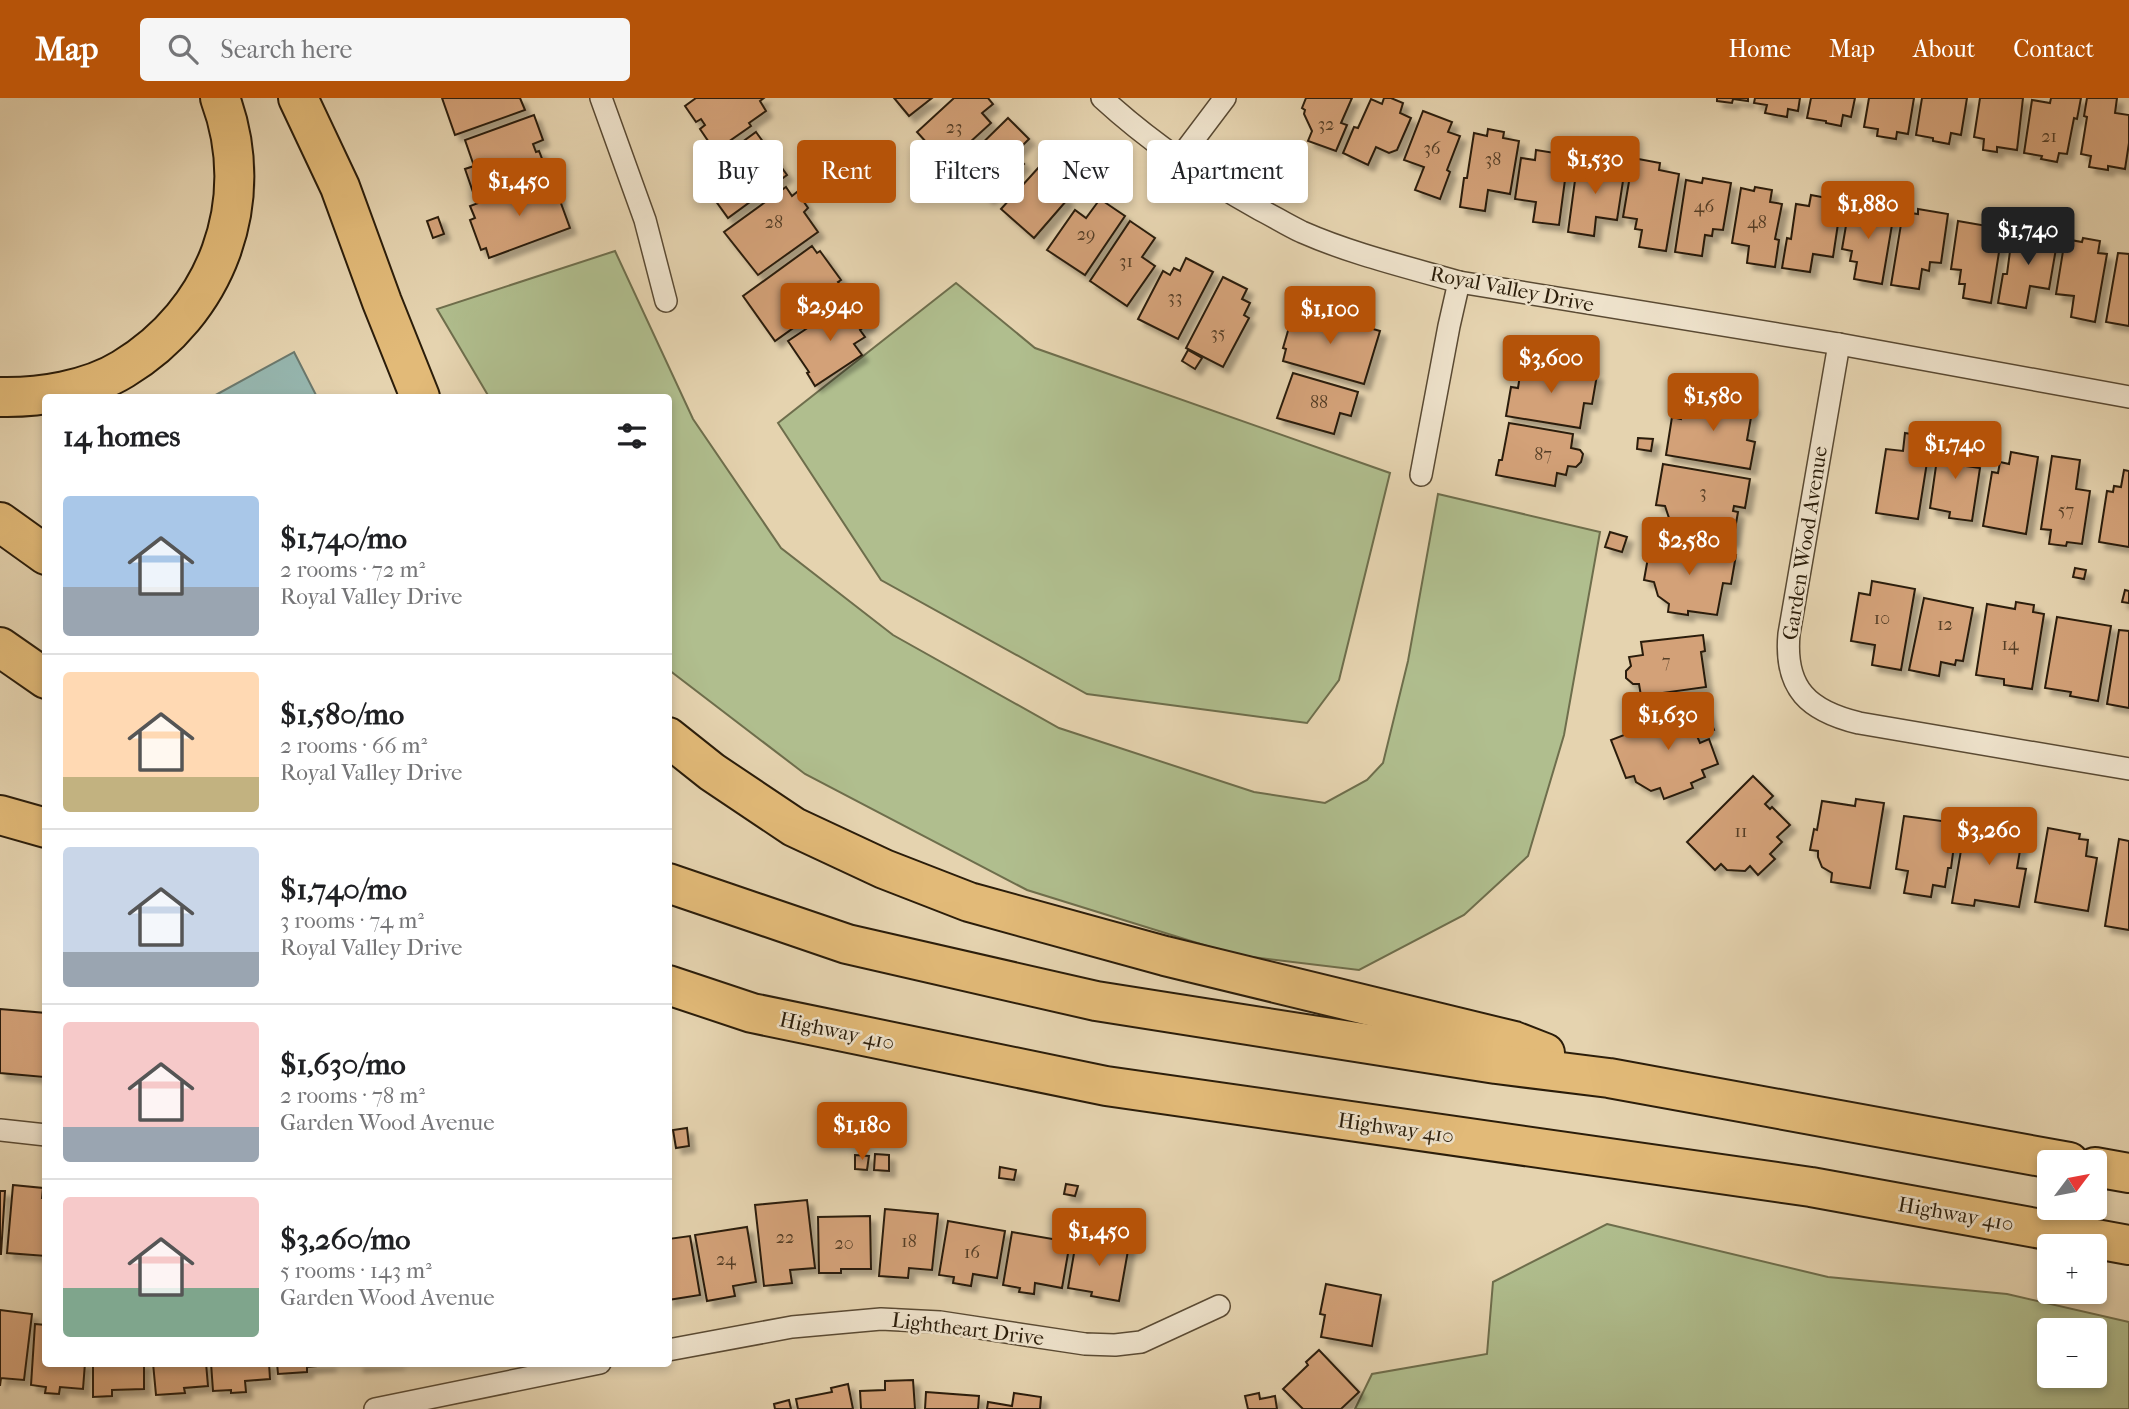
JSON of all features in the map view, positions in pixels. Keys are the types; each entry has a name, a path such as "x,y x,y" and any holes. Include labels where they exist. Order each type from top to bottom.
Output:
{"highway":[{"path":"42,394 80,387 121,370 162,341 190,311 210,278 222,253 231,220 234,183 231,136 220,98"},
{"path":"299,98 340,187 419,394"},
{"path":"0,397 42,394"},
{"path":"0,522 42,552"},
{"path":"0,647 42,676"},
{"path":"672,740 712,772 794,827 884,869 969,902 1165,956 1514,1041 1609,1078"},
{"path":"0,815 42,827"},
{"path":"672,884 847,944 1096,1001 1496,1064 1609,1078 2037,1156"},
{"name":"Highway 410","path":"672,986 752,1013 1106,1086 1811,1187 2129,1245"},
{"path":"672,1009 752,1013"},
{"path":"2107,1169 2129,1173"}],"street":[{"path":"601,98 645,220 666,301"},
{"name":"Royal Valley Drive","path":"1102,98 1152,140"},
{"path":"1194,140 1226,98"},
{"name":"Royal Valley Drive","path":"1249,203 1300,231 1373,257 1460,282 1839,344 2129,397"},
{"path":"1422,475 1449,326 1460,282"},
{"name":"Garden Wood Avenue","path":"1839,344 1789,634 1787,655 1800,691 1811,704 1842,719 2129,769"},
{"path":"0,1130 42,1135"},
{"name":"Lightheart Drive","path":"672,1349 792,1327 881,1319 940,1322 1085,1344 1115,1345 1141,1342 1219,1306"},
{"path":"375,1409 495,1373 558,1367"}],"green space":[{"path":"615,251 693,419 781,548 893,635 1059,728 1254,792 1325,803 1367,780 1383,763 1408,661 1438,494 1600,532 1564,735 1528,856 1464,915 1359,970 1236,955 1027,890 805,774 672,672 672,394 487,394 437,309"},
{"path":"956,283 1035,348 1390,473 1339,680 1307,723 1087,694 881,580 778,423"},
{"path":"1607,1224 1828,1277 2007,1294 2037,1301 2037,1304 2051,1304 2129,1322 2129,1409 1355,1409 1372,1374 1487,1354 1493,1282"}],"water":[{"path":"294,352 315,394 217,394"}],"building":[{"path":"442,98 520,98 525,110 455,135"},
{"path":"696,98 764,98 760,101 766,111 731,140 708,140 700,129 705,125 701,119 696,122 685,106"},
{"path":"894,98 932,98 909,116"},
{"path":"954,98 988,98 993,104 982,113 991,123 972,140 924,140 917,132"},
{"path":"1306,98 1352,98 1341,123 1347,125 1336,151 1308,141 1312,131 1302,108"},
{"path":"1384,98 1403,103 1400,113 1411,118 1397,150 1389,153 1376,147 1368,165 1343,153 1354,127 1358,128 1371,99 1382,104"},
{"path":"1717,98 1748,98 1748,101 1733,99 1732,103 1717,101"},
{"path":"1755,98 1800,98 1798,111 1788,109 1787,117 1765,113 1767,105 1754,103"},
{"path":"1811,98 1855,98 1851,117 1843,115 1841,126 1807,118"},
{"path":"1869,98 1914,98 1908,134 1897,132 1896,139 1877,136 1878,129 1864,127"},
{"path":"1922,98 1967,98 1961,135 1951,133 1949,144 1916,135"},
{"path":"1980,98 2023,98 2017,150 1997,147 1997,152 1983,150 1984,139 1974,137"},
{"path":"2051,98 2081,98 2067,154 2059,153 2057,162 2024,153 2032,100 2050,103"},
{"path":"2087,98 2117,98 2115,113 2129,115 2125,169 2089,167 2091,156 2081,154"},
{"path":"1423,111 1452,122 1448,132 1460,136 1447,170 1450,172 1440,199 1415,190 1424,167 1404,160"},
{"path":"534,115 543,140 533,144 546,169 474,195 465,169 474,166 465,140"},
{"path":"1008,118 1029,139 1024,144 1024,140 986,140"},
{"path":"1488,129 1504,132 1503,138 1519,141 1510,194 1488,190 1485,211 1460,207 1474,133 1487,136"},
{"path":"756,132 762,140 745,140"},
{"path":"1536,150 1555,153 1554,164 1567,165 1559,225 1533,222 1536,202 1515,199 1521,158 1535,160"},
{"path":"1578,158 1598,161 1598,165 1625,168 1617,220 1596,217 1594,236 1568,232"},
{"path":"1633,158 1660,163 1659,170 1679,174 1666,251 1639,247 1642,230 1635,229 1637,219 1623,217"},
{"path":"1038,168 1038,203 1064,203 1034,238 1001,209 1006,203 1024,203 1024,184"},
{"path":"551,176 570,228 489,258 486,248 481,250 470,220 475,218 470,206"},
{"path":"1703,178 1731,183 1723,230 1713,229 1712,236 1705,235 1702,256 1675,252 1686,180 1702,183"},
{"path":"786,187 792,196 797,192 797,203 805,203 808,208 804,212 818,232 758,275 724,232 764,203 783,203 783,189"},
{"path":"1755,187 1772,190 1770,202 1782,204 1775,239 1779,240 1775,267 1747,263 1749,246 1732,243 1741,188 1754,191"},
{"path":"1811,195 1841,204 1833,257 1813,254 1810,272 1782,268 1787,238 1791,239 1796,204 1809,206"},
{"path":"1850,202 1879,207 1878,210 1894,213 1882,284 1854,279 1857,262 1850,261 1852,251 1842,249"},
{"path":"717,203 749,203 728,218"},
{"path":"1097,203 1106,203 1125,216 1085,275 1047,250 1075,210 1086,218"},
{"path":"1918,209 1948,214 1941,263 1930,262 1929,271 1922,269 1919,289 1891,285 1903,212 1918,214"},
{"path":"438,217 444,234 433,238 427,221"},
{"path":"1130,221 1155,238 1142,257 1155,266 1127,306 1090,281"},
{"path":"1958,221 1987,226 1986,230 2002,233 1991,303 1963,298 1965,284 1959,284 1961,270 1951,269"},
{"path":"2025,227 2042,229 2041,234 2058,237 2049,289 2030,286 2026,308 1998,303 2003,274 2007,274 2012,236 2023,238"},
{"path":"2083,238 2100,241 2098,253 2107,254 2095,322 2071,317 2074,296 2056,294 2065,239 2082,242"},
{"path":"812,246 817,253 820,251 841,280 838,282 845,291 775,341 743,296"},
{"path":"2118,253 2129,254 2129,326 2106,322"},
{"path":"1186,258 1213,272 1178,339 1138,319 1163,271 1170,275 1174,268 1180,271"},
{"path":"1223,277 1247,289 1242,299 1250,303 1244,315 1249,318 1223,367 1186,348"},
{"path":"842,305 849,314 859,308 869,323 860,330 865,337 854,344 862,355 815,386 788,341"},
{"path":"1299,308 1380,331 1364,384 1283,361 1286,349 1283,348 1292,317 1296,318"},
{"path":"1188,350 1202,358 1195,369 1182,361"},
{"path":"1522,362 1597,375 1592,404 1584,403 1580,428 1506,416 1511,387 1518,388"},
{"path":"1293,373 1358,392 1351,416 1340,413 1334,434 1277,418"},
{"path":"1704,395 1753,406 1747,440 1755,442 1750,469 1666,455 1672,417 1681,419 1686,408 1694,402 1703,401"},
{"path":"1509,423 1573,434 1571,448 1580,450 1583,454 1581,462 1576,467 1568,466 1566,475 1557,473 1555,486 1496,475 1499,460 1502,460"},
{"path":"1905,433 1931,437 1918,519 1876,513 1886,449 1903,451"},
{"path":"1638,438 1653,439 1651,451 1637,449"},
{"path":"1940,438 1968,442 1965,466 1980,468 1972,521 1949,518 1950,512 1930,508"},
{"path":"2011,452 2038,457 2026,534 1983,526 1992,472 1998,473 2000,462 2009,464"},
{"path":"2052,456 2080,460 2076,489 2090,491 2082,544 2049,544 2051,530 2041,529"},
{"path":"1663,464 1750,479 1745,508 1734,506 1733,511 1738,512 1733,541 1679,536 1680,528 1670,521 1665,506 1656,505"},
{"path":"2124,470 2129,471 2129,547 2099,542 2107,491 2113,492 2114,486 2121,487"},
{"path":"1610,532 1627,537 1622,552 1605,547"},
{"path":"1651,541 1736,555 1731,584 1723,583 1717,615 1688,611 1688,615 1668,612 1669,604 1658,596 1654,582 1644,580"},
{"path":"2075,568 2086,570 2084,579 2073,577"},
{"path":"1872,581 1915,589 1901,670 1872,665 1875,645 1851,641 1859,593 1870,595"},
{"path":"2125,590 2129,591 2129,603 2122,602"},
{"path":"1924,598 1973,608 1963,661 1956,660 1955,665 1941,662 1939,676 1909,670"},
{"path":"2016,602 2034,605 2033,612 2044,614 2032,689 2004,685 2004,679 1976,675 1987,604 2015,609"},
{"path":"2057,617 2111,626 2098,701 2070,696 2071,692 2045,688"},
{"path":"2119,630 2129,631 2129,708 2107,704"},
{"path":"1703,635 1705,651 1701,652 1706,687 1641,696 1639,684 1633,684 1626,678 1626,671 1631,666 1629,657 1643,655 1641,642"},
{"path":"1704,704 1714,730 1697,736 1700,743 1709,739 1718,764 1702,770 1705,777 1691,783 1693,788 1664,799 1660,788 1651,791 1636,782 1634,776 1626,778 1611,740"},
{"path":"1753,776 1773,796 1765,804 1770,809 1772,807 1790,825 1777,837 1782,842 1770,854 1775,859 1758,875 1750,866 1745,871 1727,870 1721,864 1715,870 1687,842"},
{"path":"1856,799 1884,803 1870,888 1831,882 1832,873 1822,867 1818,851 1810,850 1822,801 1855,806"},
{"path":"1904,816 1957,823 1951,868 1948,868 1945,887 1933,885 1931,897 1904,893 1908,871 1896,869"},
{"path":"1966,821 2023,833 2017,868 2026,869 2019,907 1975,900 1974,906 1952,903"},
{"path":"2048,828 2080,834 2079,839 2088,840 2086,856 2097,858 2088,911 2035,902"},
{"path":"2119,839 2129,841 2129,930 2105,926"},
{"path":"0,1009 42,1013 42,1077 0,1073"},
{"path":"687,1128 689,1146 676,1148 673,1130"},
{"path":"875,1154 889,1155 889,1171 874,1170"},
{"path":"855,1155 869,1156 867,1170 855,1169"},
{"path":"1000,1167 1016,1170 1014,1180 999,1178"},
{"path":"1066,1184 1078,1186 1075,1196 1064,1194"},
{"path":"13,1185 42,1188 42,1256 7,1253"},
{"path":"0,1191 5,1191 1,1254 0,1254"},
{"path":"807,1200 815,1268 790,1270 792,1283 764,1286 755,1205"},
{"path":"885,1209 938,1214 932,1270 909,1268 908,1278 879,1276"},
{"path":"870,1216 871,1269 841,1269 841,1273 819,1273 818,1217"},
{"path":"948,1221 1005,1231 997,1278 973,1274 971,1286 953,1283 954,1277 939,1275"},
{"path":"747,1227 756,1282 733,1286 735,1296 707,1301 695,1235"},
{"path":"1012,1232 1070,1242 1062,1288 1035,1283 1034,1294 1019,1292 1020,1288 1003,1285"},
{"path":"690,1236 700,1295 672,1299 672,1238"},
{"path":"1077,1236 1129,1245 1119,1301 1068,1288"},
{"path":"1326,1284 1381,1295 1372,1346 1321,1337 1325,1315 1320,1314"},
{"path":"0,1310 32,1314 24,1380 1,1378 0,1386"},
{"path":"35,1324 42,1325 42,1367 85,1367 83,1389 60,1387 59,1394 45,1393 46,1387 31,1385"},
{"path":"1319,1350 1359,1392 1341,1409 1303,1409 1283,1389"},
{"path":"93,1367 144,1367 144,1389 112,1390 112,1396 93,1397"},
{"path":"153,1367 206,1367 208,1386 184,1388 185,1393 156,1395"},
{"path":"211,1367 269,1367 270,1379 245,1381 246,1392 213,1391"},
{"path":"277,1367 307,1367 307,1372 278,1374"},
{"path":"913,1380 915,1409 861,1409 860,1391 885,1390 885,1381"},
{"path":"848,1384 853,1409 798,1409 796,1399 832,1392 831,1388"},
{"path":"926,1392 979,1396 978,1409 925,1409"},
{"path":"1014,1393 1041,1397 1040,1409 987,1409 988,1402 1012,1406"},
{"path":"1259,1393 1260,1399 1275,1396 1277,1409 1248,1409 1245,1396"},
{"path":"789,1400 791,1409 775,1409 774,1404"}]}
